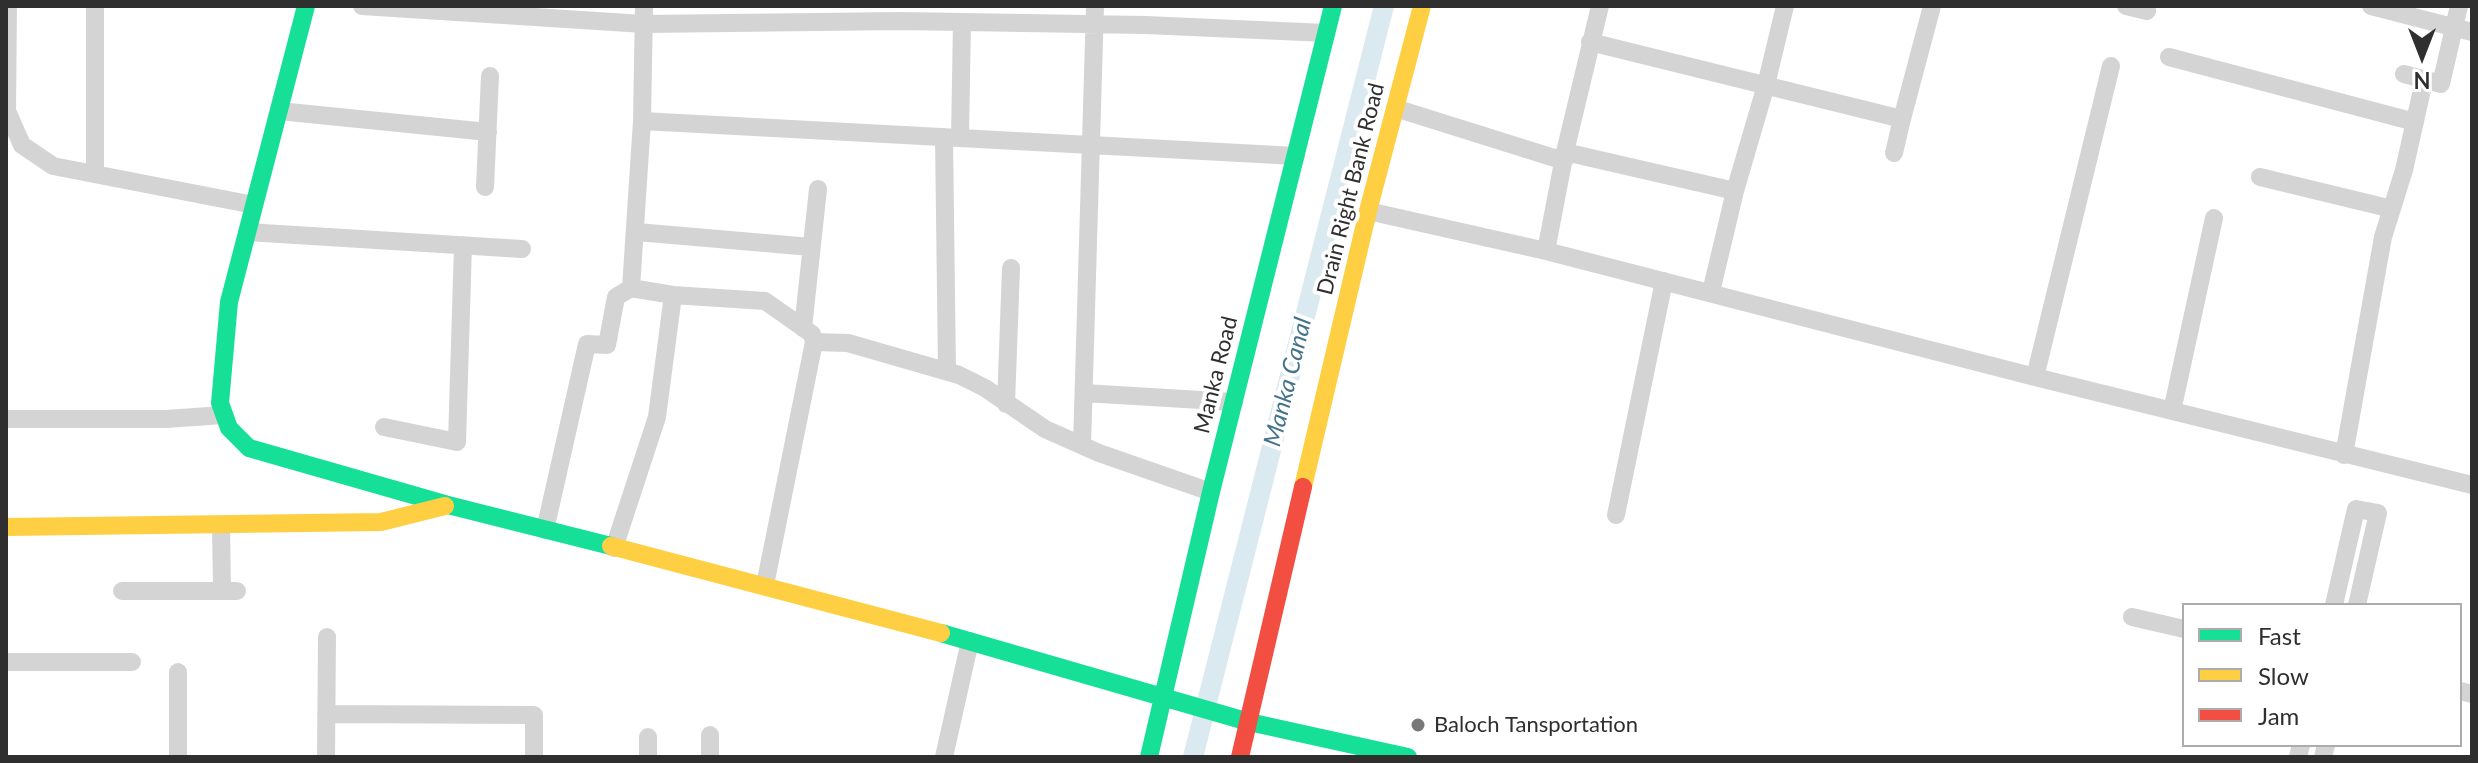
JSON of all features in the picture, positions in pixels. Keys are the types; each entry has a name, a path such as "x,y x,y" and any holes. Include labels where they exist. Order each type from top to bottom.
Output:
{"main road":[{"path":"306,6 229,302 224,340 219,390 223,415 237,439 249,448 448,505 765,585 970,641 1249,722 1408,757"},
{"name":"Manka Road","path":"1149,757 1211,492 1333,6"},
{"name":"Drain Right Bank Road","path":"1240,757 1368,211 1422,6"},
{"path":"6,527 381,522 448,505"}],"street":[{"path":"8,6 7,111 22,145 53,166 254,205"},
{"path":"95,6 95,174"},
{"path":"362,6 644,15 902,14 962,22 1022,15 1095,15 1326,33"},
{"path":"1546,251 1564,156 1600,6"},
{"path":"1711,292 1785,6"},
{"path":"1894,153 1932,6"},
{"path":"2126,6 2147,11"},
{"path":"2371,6 2463,30"},
{"path":"2404,74 2441,84 2463,30 2459,6"},
{"path":"631,288 637,232 644,15"},
{"path":"1082,445 1095,15"},
{"path":"947,371 952,137 962,22"},
{"path":"1590,42 1902,119"},
{"path":"2169,57 2415,122"},
{"path":"2035,377 2111,66"},
{"path":"485,187 490,76"},
{"path":"2344,455 2380,251 2424,81"},
{"path":"1395,108 1564,156 1735,191"},
{"path":"279,111 488,132"},
{"path":"642,121 1296,156"},
{"path":"2260,177 2392,209"},
{"path":"765,585 809,335 811,247 818,189"},
{"path":"1368,211 1546,251 2472,485"},
{"path":"2172,411 2214,218"},
{"path":"247,232 522,249"},
{"path":"637,232 811,247"},
{"path":"384,427 457,442 463,245"},
{"path":"1006,404 1011,268"},
{"path":"1616,515 1664,281"},
{"path":"545,530 587,344 607,345 616,297 631,288 673,295 765,301 809,335 947,371 985,388 1045,429 1211,492"},
{"path":"614,548 657,417 673,295"},
{"path":"1084,393 1234,402"},
{"path":"6,419 166,419 223,415"},
{"path":"2334,603 2356,509 2378,513 2357,603"},
{"path":"122,591 229,591 221,526"},
{"path":"2132,617 2182,629"},
{"path":"326,757 327,637"},
{"path":"944,757 970,641"},
{"path":"6,662 132,662"},
{"path":"178,672 178,757"},
{"path":"326,714 534,715 534,757"},
{"path":"710,735 710,757"},
{"path":"648,737 648,757"}],"waterway":[{"name":"Manka Canal","path":"1193,757 1384,6"}],"traffic: fast":[{"path":"306,6 229,302 220,403 229,428 249,448 448,505 611,546"},
{"path":"1149,757 1211,492 1333,6"},
{"path":"941,633 1249,722 1408,757"}],"traffic: slow":[{"path":"1303,487 1368,211 1422,6"},
{"path":"6,527 381,522 445,506"},
{"path":"611,546 941,633"}],"traffic: jam":[{"path":"1240,757 1303,487"}],"place":[{"name":"Baloch Tansportation","path":"1418,725"}]}
